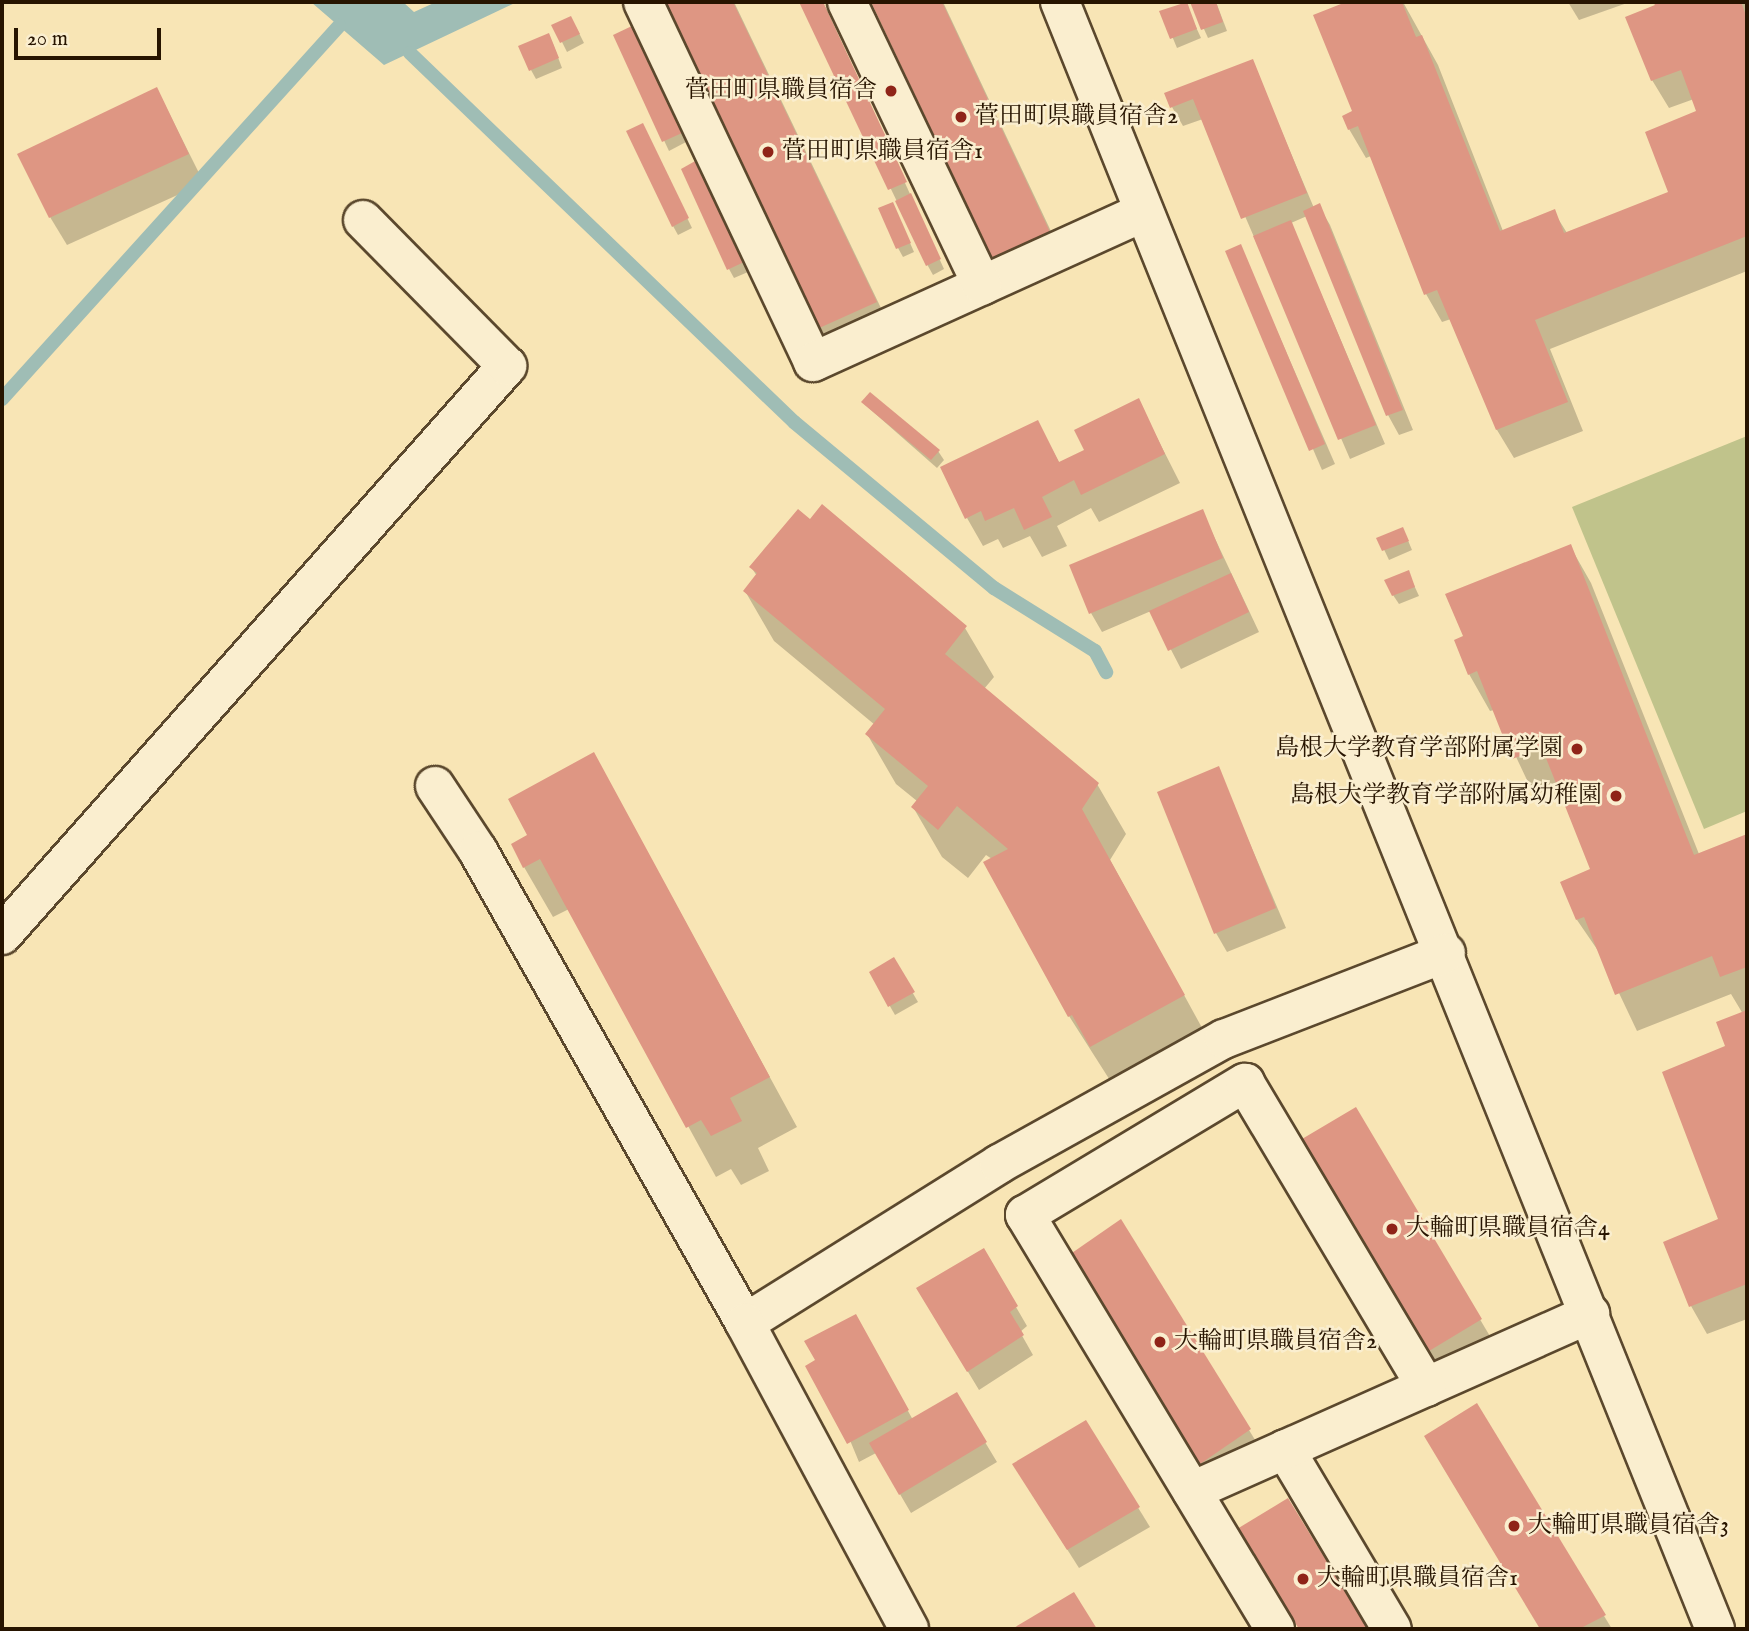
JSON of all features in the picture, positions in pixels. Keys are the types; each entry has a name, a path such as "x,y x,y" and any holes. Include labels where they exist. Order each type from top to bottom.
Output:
{"street":[{"path":"643,2 813,362 1143,212"},
{"path":"847,2 982,285"},
{"path":"1060,2 1446,953 1716,1629"},
{"path":"2,935 508,366 363,220"},
{"path":"435,786 478,851 746,1323 909,1629"},
{"path":"746,1323 999,1164 1224,1039 1446,953"},
{"path":"1275,1629 1026,1215 1245,1083 1426,1387"},
{"path":"1192,1491 1590,1314"},
{"path":"1285,1449 1392,1629"}],"green space":[{"path":"1747,436 1747,811 1704,829 1572,507"}],"water":[{"path":"311,2 403,2 414,12 436,2 517,2 384,65"}],"building":[{"name":"菅田町県職員宿舎1","path":"659,2 733,2 877,302 817,329"},
{"path":"799,2 823,2 907,182 888,190"},
{"name":"菅田町県職員宿舎2","path":"871,2 942,2 1050,232 992,259"},
{"path":"1187,2 1197,29 1170,39 1159,11"},
{"path":"1190,2 1216,2 1223,22 1201,30"},
{"path":"1346,2 1402,2 1416,37 1422,35 1500,231 1555,209 1564,233 1668,192 1645,132 1696,111 1681,70 1651,81 1625,17 1655,5 1653,2 1741,2 1747,18 1747,236 1535,320 1568,402 1496,430 1437,290 1424,295 1358,126 1348,130 1342,116 1352,111 1313,15"},
{"path":"571,16 580,34 560,43 551,25"},
{"path":"634,25 682,133 662,142 613,35"},
{"path":"549,33 559,58 529,71 518,46"},
{"path":"1253,59 1307,193 1241,219 1193,99 1170,108 1164,93"},
{"path":"157,87 189,154 49,218 17,154"},
{"path":"643,123 689,218 672,227 626,131"},
{"path":"697,160 744,262 727,270 681,169"},
{"path":"911,193 941,259 926,266 895,201"},
{"path":"893,202 911,243 896,249 878,208"},
{"path":"1320,203 1403,410 1386,416 1303,211"},
{"path":"1291,220 1376,425 1338,440 1253,236"},
{"path":"1241,244 1325,444 1309,451 1225,251"},
{"path":"870,392 940,450 931,460 861,402"},
{"path":"1139,398 1165,454 1081,495 1074,480 1042,497 1052,517 1024,530 1014,508 985,521 981,511 965,519 940,467 1038,420 1059,462 1084,450 1074,430"},
{"path":"822,504 967,626 945,654 1099,783 1082,809 1185,995 1090,1047 1072,1015 1068,1017 983,862 1008,849 957,806 938,830 911,807 928,786 865,734 885,709 743,591 757,573 749,567 798,509 810,519"},
{"path":"1203,509 1223,558 1089,614 1069,565"},
{"path":"1403,527 1409,541 1382,551 1376,538"},
{"name":"島根大学教育学部附属幼稚園","path":"1571,544 1694,855 1747,834 1747,967 1720,977 1712,956 1615,995 1584,917 1576,920 1560,882 1590,869 1542,748 1512,759 1477,671 1468,675 1454,640 1463,636 1445,594"},
{"path":"1409,570 1415,587 1392,596 1384,580"},
{"path":"1231,573 1249,612 1168,651 1149,611"},
{"path":"594,752 770,1077 730,1098 742,1121 711,1136 701,1120 686,1128 540,859 523,868 511,844 527,835 508,799"},
{"path":"1219,766 1276,908 1214,934 1157,792"},
{"path":"894,957 915,992 888,1007 869,972"},
{"path":"1747,1010 1747,1284 1689,1307 1663,1242 1718,1219 1662,1072 1725,1046 1716,1022"},
{"name":"大輪町県職員宿舎4","path":"1356,1107 1482,1319 1429,1351 1302,1139"},
{"name":"大輪町県職員宿舎2","path":"1121,1219 1251,1429 1200,1464 1069,1255"},
{"path":"984,1248 1018,1306 1010,1312 1024,1335 967,1372 916,1288"},
{"path":"856,1314 909,1410 847,1444 805,1366 815,1360 804,1341"},
{"path":"957,1392 987,1442 899,1495 869,1443"},
{"name":"大輪町県職員宿舎3","path":"1477,1403 1606,1615 1579,1629 1540,1629 1424,1436"},
{"path":"1086,1420 1140,1507 1067,1550 1012,1464"},
{"name":"大輪町県職員宿舎1","path":"1288,1498 1368,1629 1299,1629 1237,1529"},
{"path":"1074,1592 1097,1629 1012,1629"}],"waterway":[{"path":"2,399 339,26"},
{"path":"410,53 794,422 994,588 1095,651 1106,672"}],"place":[{"name":"菅田町県職員宿舎","path":"891,91"},
{"name":"菅田町県職員宿舎2","path":"961,117"},
{"name":"菅田町県職員宿舎1","path":"768,152"},
{"name":"島根大学教育学部附属学園","path":"1577,749"},
{"name":"島根大学教育学部附属幼稚園","path":"1616,796"},
{"name":"大輪町県職員宿舎4","path":"1392,1229"},
{"name":"大輪町県職員宿舎2","path":"1160,1342"},
{"name":"大輪町県職員宿舎3","path":"1514,1526"},
{"name":"大輪町県職員宿舎1","path":"1303,1579"}]}
